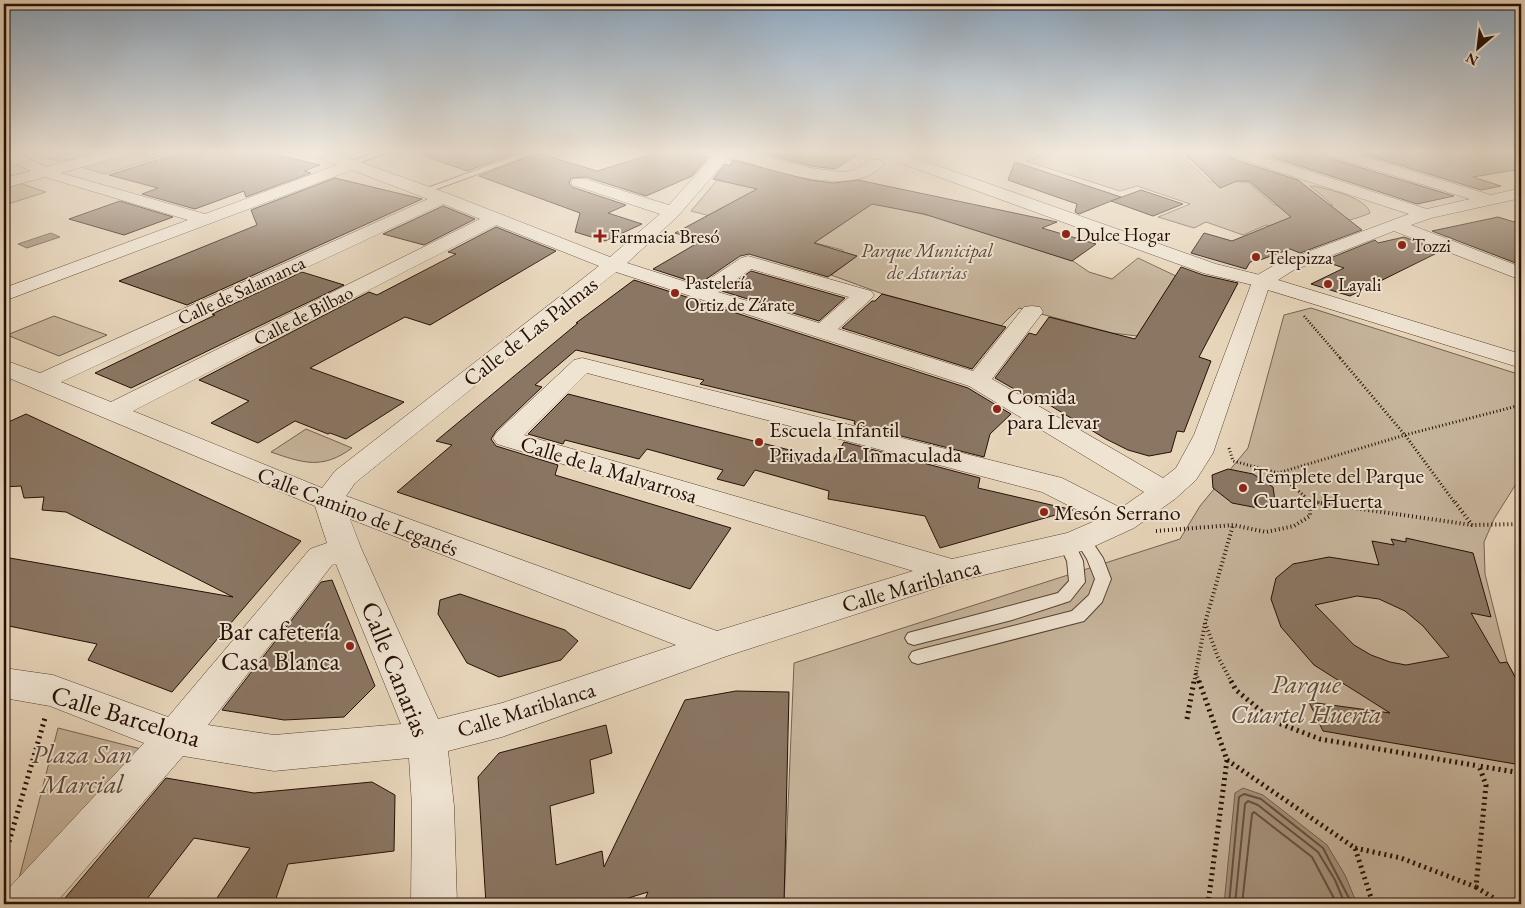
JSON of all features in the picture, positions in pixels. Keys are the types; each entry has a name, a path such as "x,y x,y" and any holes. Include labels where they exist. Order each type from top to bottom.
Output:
{"street":[{"path":"124,195 204,219"},
{"path":"4,295 204,219 258,195"},
{"path":"436,195 613,265 978,381 1165,492"},
{"path":"620,195 672,212"},
{"name":"Calle de Las Palmas","path":"328,501 345,477 613,265 672,212 687,195"},
{"path":"992,195 1210,269 1258,290 1521,362"},
{"path":"1025,195 1220,263 1258,290"},
{"path":"1367,195 1426,214"},
{"path":"1476,195 1492,200"},
{"path":"1258,290 1285,267 1394,225 1426,214 1514,195"},
{"name":"Calle de Salamanca","path":"40,382 443,198"},
{"name":"Calle de Bilbao","path":"110,412 495,218"},
{"path":"1394,225 1521,274"},
{"path":"702,293 748,262 864,295 823,331"},
{"name":"Calle Mariblanca","path":"427,739 511,717 716,645 952,571 1074,541 1123,521 1165,492 1186,474 1199,453 1258,290"},
{"path":"978,381 1032,312"},
{"name":"Calle de la Malvarrosa","path":"952,571 506,438 582,365 1052,485 1123,521"},
{"name":"Calle Camino de Leganés","path":"4,367 328,501 716,645"},
{"name":"Calle Canarias","path":"328,501 345,548 427,739 433,806 434,904"},
{"path":"25,904 175,737 321,557 345,548"},
{"name":"Calle Barcelona","path":"4,682 52,691 175,737 274,753 427,739"}],"lane":[{"path":"914,638 1012,613 1064,597 1077,582 1074,541"},
{"path":"918,657 1078,616 1096,598 1103,579 1095,558 1074,541"}],"path":[{"path":"1258,290 1297,309 1405,435 1472,525"},
{"path":"1278,473 1405,435 1521,405"},
{"path":"1206,435 1227,440 1233,460 1278,473 1310,501 1472,525 1521,524"},
{"path":"1123,521 1139,532 1233,525 1266,532 1294,526 1310,516 1310,501"},
{"path":"1187,719 1205,624 1233,525"},
{"path":"1205,624 1218,657 1236,690 1274,721 1320,739 1521,773"},
{"path":"1196,673 1227,760 1208,904"},
{"path":"4,859 52,691"},
{"path":"1227,760 1355,848 1401,858 1476,887 1503,904"},
{"path":"1476,887 1486,785 1479,766"},
{"path":"1355,848 1373,904"}],"green space":[{"path":"4,195 35,195 8,204 4,202"},
{"name":"Parque Municipal de Asturias","path":"704,195 791,195 858,200 931,216 1073,261 1089,272 1112,279 1138,258 1176,276 1137,336 1112,333 1019,308 1001,326 883,294 831,275 857,256 843,252 843,250 691,211"},
{"path":"1165,195 1263,195 1274,205 1333,205 1321,195 1346,195 1362,203 1370,213 1347,221 1304,228 1266,225 1243,235 1206,222 1194,228 1158,217 1190,204"},
{"name":"Parque Cuartel Huerta","path":"1311,308 1521,375 1521,476 1494,519 1484,542 1485,574 1507,662 1521,687 1521,904 784,904 794,663 1180,539 1200,506 1248,448 1284,315"},
{"path":"54,316 107,335 59,356 7,335"},
{"path":"306,429 352,448 341,455 322,462 303,461 271,452"},
{"name":"Plaza San Marcial","path":"58,728 145,750 15,894"}],"water":[{"path":"51,233 60,237 27,248 18,244"},
{"path":"1243,788 1263,795 1327,845 1345,875 1357,904 1224,904 1235,793"}],"building":[{"path":"147,195 232,195 195,209"},
{"path":"289,195 407,195 422,199 187,305 119,281 257,225 251,210"},
{"path":"532,195 597,195 626,205 608,213 642,224 605,241 575,232 580,213"},
{"path":"745,195 931,195 1057,222 1042,228 1096,244 1072,261 924,214 872,204 814,243 857,256 828,277 749,254 740,256 699,284 653,269 701,241 675,233"},
{"path":"1052,195 1116,195 1121,197 1079,214 1075,212 1077,204"},
{"path":"1126,195 1157,195 1183,204 1153,216 1111,201"},
{"path":"1266,195 1318,195 1362,230 1300,253 1290,249 1250,262 1246,269 1191,253 1204,233 1232,241 1291,217"},
{"path":"1390,195 1454,196 1417,204"},
{"path":"120,201 173,217 124,235 69,219"},
{"path":"443,206 475,219 424,245 383,234"},
{"path":"1498,217 1521,224 1521,265 1432,231"},
{"path":"496,227 556,251 430,325 405,317 310,368 404,402 346,439 295,421 258,443 211,423 249,401 199,380 369,292 377,295 456,254 448,252"},
{"path":"1404,237 1441,251 1350,296 1311,284 1344,268 1323,261 1375,240 1378,243"},
{"path":"1181,267 1203,275 1238,283 1199,357 1211,361 1184,432 1177,431 1171,452 1149,456 1128,450 1031,394 1028,397 995,378 1029,333 1036,335 1049,317 1135,339"},
{"path":"751,271 845,298 819,321 722,291"},
{"path":"302,272 344,285 131,388 95,373 215,315 212,314"},
{"path":"634,280 968,388 1011,414 990,434 984,457 854,424 855,421 700,384 704,380 576,350 535,385 542,387 496,431 491,439 496,446 558,465 555,475 731,528 690,589 397,492 452,445 436,441 578,323 576,323"},
{"path":"882,294 1006,327 972,369 842,328"},
{"path":"568,394 833,461 844,442 980,478 978,488 1073,510 940,548 925,516 828,499 829,491 755,470 744,486 717,479 723,470 647,449 639,459 565,440 563,444 528,434"},
{"path":"26,414 301,541 172,692 88,660 97,644 4,625 4,557 233,597 66,512 42,510 44,497 24,498 21,486 4,487 4,424"},
{"name":"Templete del Parque Cuartel Huerta","path":"1228,469 1253,474 1273,487 1275,501 1258,508 1232,503 1213,488 1212,475"},
{"path":"1406,538 1473,553 1491,617 1471,613 1500,663 1507,662 1521,688 1521,765 1323,731 1309,702 1390,713 1314,665 1281,627 1271,599 1276,578 1293,564 1329,557 1379,565 1372,541 1394,545 1391,539 1406,542","holes":["1357,596 1379,599 1405,611 1423,626 1449,657 1406,665 1390,662 1371,655 1354,645 1315,605"]},
{"path":"332,580 375,686 344,717 284,720 222,710 321,582"},
{"path":"460,594 565,630 578,641 561,660 499,677 467,663 438,614 440,600"},
{"path":"736,691 789,692 784,904 643,904 648,892 609,904 486,904 478,777 499,753 606,725 612,753 590,760 594,793 550,806 556,865 602,851 604,867 685,700"},
{"path":"166,778 254,793 372,782 395,795 394,851 288,864 274,904 213,904 250,848 194,838 143,904 60,904"}],"place":[{"name":"Dulce Hogar","path":"1066,234"},
{"name":"Farmacia Bresó","path":"600,236"},
{"name":"Tozzi","path":"1402,245"},
{"name":"Telepizza","path":"1256,257"},
{"name":"Layali","path":"1328,284"},
{"name":"Pastelería Ortiz de Zárate","path":"675,293"},
{"name":"Comida para Llevar","path":"997,409"},
{"name":"Escuela Infantil Privada La Inmaculada","path":"759,442"},
{"name":"Templete del Parque Cuartel Huerta","path":"1243,488"},
{"name":"Mesón Serrano","path":"1044,512"},
{"name":"Bar cafetería Casa Blanca","path":"350,646"}]}
